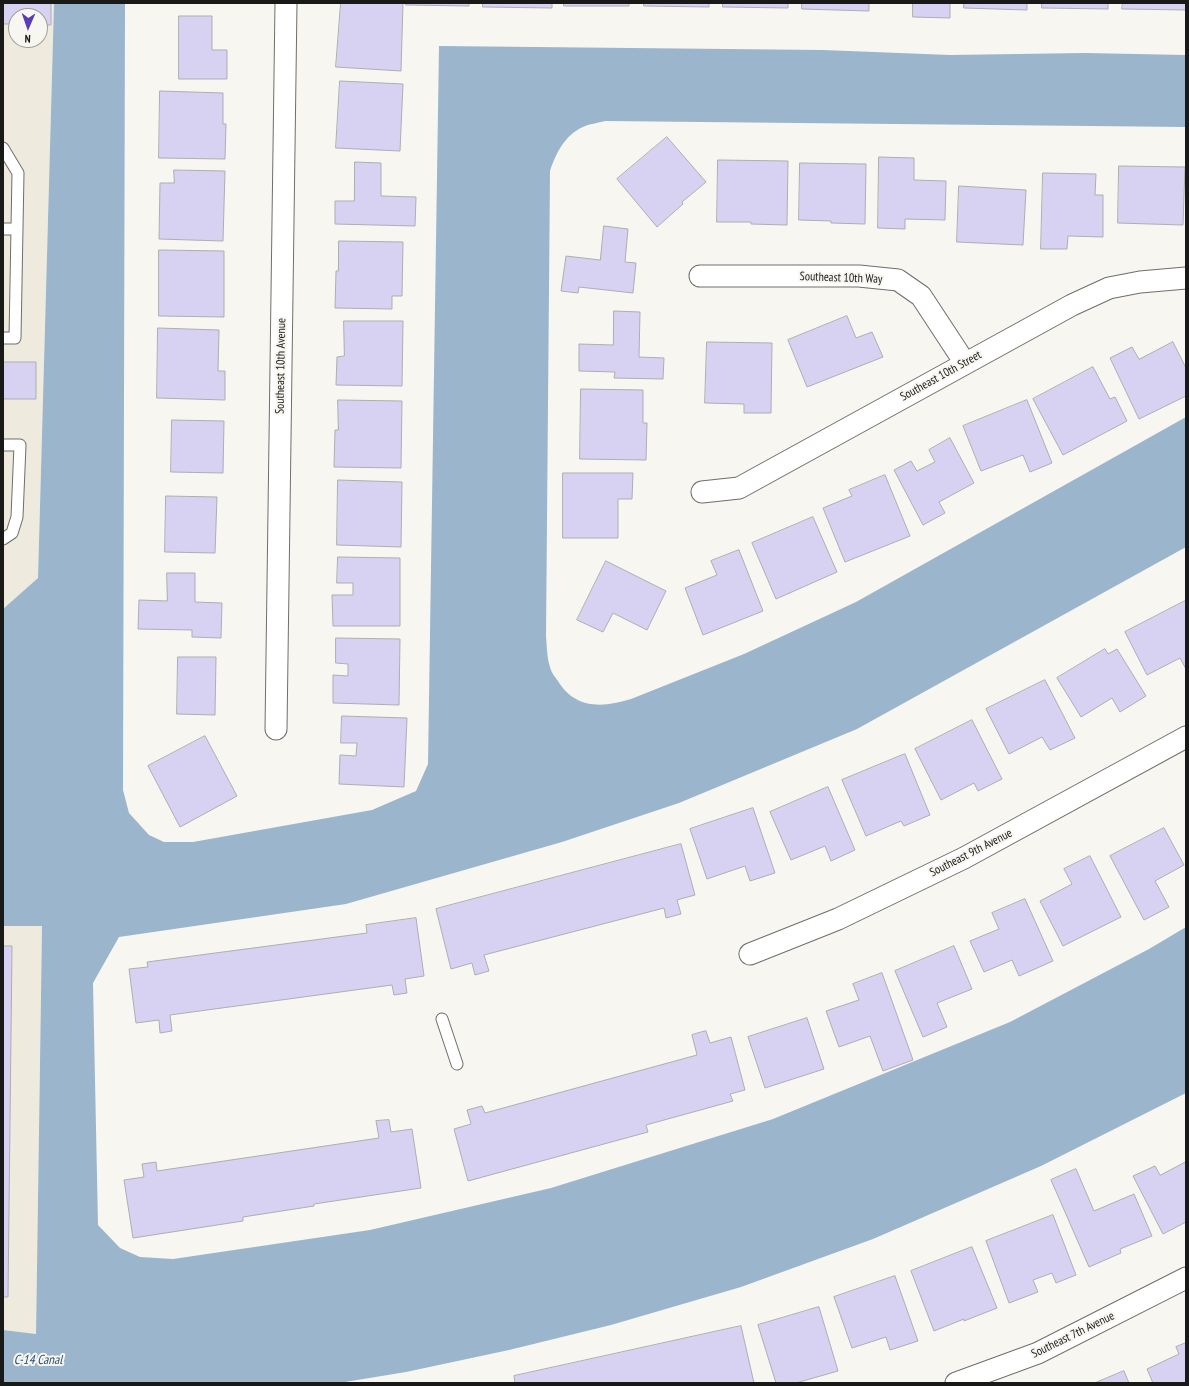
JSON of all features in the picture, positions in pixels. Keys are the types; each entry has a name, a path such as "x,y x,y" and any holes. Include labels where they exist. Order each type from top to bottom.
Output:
{"street":[{"name":"Southeast 10th Avenue","path":"276,729 286,3"},
{"name":"Southeast 10th Way","path":"700,276 859,276 898,280 921,296 965,363"},
{"name":"Southeast 10th Street","path":"702,492 739,488 1072,305 1109,288 1140,282 1186,278"},
{"name":"Southeast 9th Avenue","path":"750,954 838,919 964,858 1186,737"},
{"name":"Southeast 7th Avenue","path":"956,1383 1038,1353 1186,1278"}],"lane":[{"path":"3,148 18,173 15,338 3,338"},
{"path":"3,229 17,229"},
{"path":"3,445 20,445 17,517 12,533 3,539"},
{"path":"442,1019 457,1064"}],"shaded area":[{"path":"3,3 54,3 38,578 3,609"},
{"path":"3,926 42,926 36,1334 3,1330"}],"water":[{"name":"C-14 Canal","path":"54,3 125,3 123,790 129,813 149,835 164,842 193,842 372,810 416,791 428,764 439,46 823,50 950,55 1085,53 1186,55 1186,127 605,121 583,127 577,130 566,140 558,151 550,171 546,637 548,660 551,671 572,697 590,704 600,705 620,702 744,654 856,602 1186,417 1186,547 857,729 679,803 562,842 346,904 119,937 93,983 98,1225 120,1248 140,1257 173,1259 370,1230 551,1188 773,1119 1010,1022 1149,949 1186,927 1186,1093 1041,1166 873,1239 741,1287 611,1325 509,1350 406,1372 339,1383 3,1383 3,1330 36,1334 42,926 3,926 3,609 38,578"}],"building":[{"path":"3,3 51,3 51,25 48,25 48,8 8,8 8,24 3,24"},
{"path":"341,3 403,3 401,71 336,67"},
{"path":"406,3 469,3 469,6 406,5"},
{"path":"483,3 552,3 552,8 483,7"},
{"path":"564,3 629,3 629,6 564,6"},
{"path":"644,3 709,3 709,7 644,6"},
{"path":"723,3 788,3 788,8 723,7"},
{"path":"802,3 869,3 869,11 802,9"},
{"path":"913,3 950,3 950,18 913,17"},
{"path":"964,3 1027,3 1027,10 964,8"},
{"path":"1042,3 1108,3 1108,9 1042,8"},
{"path":"1123,3 1186,3 1186,10 1122,9"},
{"path":"179,16 212,16 212,50 227,50 227,79 179,79"},
{"path":"340,81 403,84 400,151 336,148"},
{"path":"160,91 223,93 223,124 226,124 225,159 159,158"},
{"path":"667,137 706,182 682,202 683,204 657,227 617,179"},
{"path":"879,157 914,158 914,180 946,181 945,220 905,219 905,229 878,228"},
{"path":"718,160 788,161 787,225 751,224 751,222 717,222"},
{"path":"355,162 381,163 381,196 416,197 415,226 335,224 335,201 354,201"},
{"path":"800,163 866,164 865,224 799,220"},
{"path":"1119,166 1185,167 1183,225 1118,223"},
{"path":"174,170 225,171 223,241 159,239 160,183 174,183"},
{"path":"1043,173 1096,174 1095,195 1103,195 1103,237 1068,236 1067,249 1041,249"},
{"path":"959,186 1026,190 1023,245 957,242"},
{"path":"604,226 628,229 625,262 636,263 633,293 579,287 578,293 561,291 566,256 600,260"},
{"path":"339,241 403,242 402,296 392,296 392,309 335,308 336,271 338,271"},
{"path":"159,250 224,251 224,317 159,316"},
{"path":"614,311 640,312 639,357 664,358 663,379 614,378 615,372 579,371 579,344 613,345"},
{"path":"847,316 856,338 872,332 883,357 807,387 788,340"},
{"path":"344,321 403,321 402,386 336,385 337,357 344,356"},
{"path":"158,328 219,330 218,371 225,371 225,400 157,398"},
{"path":"707,342 772,343 771,413 744,413 744,404 705,403"},
{"path":"1173,342 1186,368 1186,396 1139,419 1110,358 1132,347 1139,359"},
{"path":"3,362 36,362 36,399 3,399"},
{"path":"1093,367 1110,399 1115,397 1127,421 1063,455 1033,399"},
{"path":"581,389 643,390 643,423 647,423 646,460 580,459"},
{"path":"338,400 402,401 401,468 334,467 335,430 338,430"},
{"path":"1027,400 1052,463 1030,472 1023,455 981,471 963,426"},
{"path":"172,420 224,421 223,473 171,472"},
{"path":"950,438 974,483 939,502 945,513 923,525 894,470 911,461 917,471 935,462 929,450"},
{"path":"563,473 633,473 632,499 618,499 618,538 563,538"},
{"path":"885,475 910,536 845,562 823,508 852,496 849,490"},
{"path":"338,480 402,482 401,547 337,545"},
{"path":"166,496 217,497 215,553 165,552"},
{"path":"813,517 837,572 776,599 752,543"},
{"path":"739,550 763,611 703,635 685,588 717,575 711,561"},
{"path":"338,557 400,558 400,626 333,626 332,595 353,595 353,583 337,583"},
{"path":"606,561 666,591 647,630 613,613 603,632 577,620"},
{"path":"167,573 195,573 195,602 222,603 221,638 192,637 192,630 138,629 139,600 167,601"},
{"path":"1185,601 1186,669 1180,658 1147,675 1125,632"},
{"path":"336,638 400,639 399,705 333,703 333,675 348,676 348,664 336,663"},
{"path":"1105,649 1108,654 1117,649 1146,696 1120,712 1112,698 1081,717 1057,678"},
{"path":"178,657 216,657 215,715 177,714"},
{"path":"1045,680 1075,738 1050,750 1042,737 1009,754 986,709"},
{"path":"342,716 407,718 404,787 339,784 340,755 356,756 357,743 341,743"},
{"path":"972,720 1002,779 978,791 974,783 941,800 915,749"},
{"path":"205,736 237,796 180,827 148,766"},
{"path":"905,754 930,815 904,826 901,821 866,836 842,780"},
{"path":"828,787 855,850 831,861 825,846 791,860 770,812"},
{"path":"753,808 775,873 750,881 745,866 707,879 690,829"},
{"path":"1164,828 1184,865 1155,881 1169,907 1144,920 1110,856"},
{"path":"681,844 695,895 677,900 681,914 666,918 664,908 484,955 489,971 475,975 472,963 451,969 436,909"},
{"path":"1090,856 1121,917 1063,946 1040,901 1072,884 1064,869"},
{"path":"1025,899 1053,961 1019,976 1012,960 984,972 970,941 999,929 992,913"},
{"path":"416,918 424,976 405,979 407,993 394,995 392,985 170,1015 172,1031 160,1033 159,1020 136,1023 129,969 148,967 147,962 367,933 366,925"},
{"path":"3,946 12,946 8,1297 3,1297"},
{"path":"954,946 972,989 937,1003 947,1027 923,1037 895,971"},
{"path":"882,973 913,1060 883,1071 870,1036 839,1047 826,1011 859,1000 853,984"},
{"path":"807,1018 824,1069 765,1088 748,1037"},
{"path":"706,1031 710,1043 731,1037 745,1090 730,1094 733,1101 646,1125 648,1132 468,1181 454,1129 471,1124 467,1110 482,1106 485,1113 697,1055 692,1035"},
{"path":"389,1120 391,1132 412,1129 421,1188 314,1204 314,1206 243,1217 243,1221 133,1238 124,1180 144,1177 142,1164 156,1162 157,1171 379,1138 376,1121"},
{"path":"1186,1162 1186,1222 1163,1234 1133,1176 1155,1166 1160,1175"},
{"path":"1076,1169 1094,1211 1134,1194 1152,1236 1120,1249 1121,1253 1089,1267 1051,1180"},
{"path":"1053,1215 1076,1275 1056,1283 1052,1273 1033,1280 1038,1292 1009,1303 986,1241"},
{"path":"972,1247 997,1308 934,1331 911,1271"},
{"path":"895,1276 918,1341 890,1350 886,1337 852,1348 834,1297"},
{"path":"819,1307 838,1371 796,1383 776,1383 758,1325"},
{"path":"741,1326 754,1383 515,1383 514,1376"},
{"path":"1186,1343 1186,1383 1153,1383 1147,1369 1179,1354 1176,1347"},
{"path":"1124,1371 1129,1383 1095,1383"}]}
